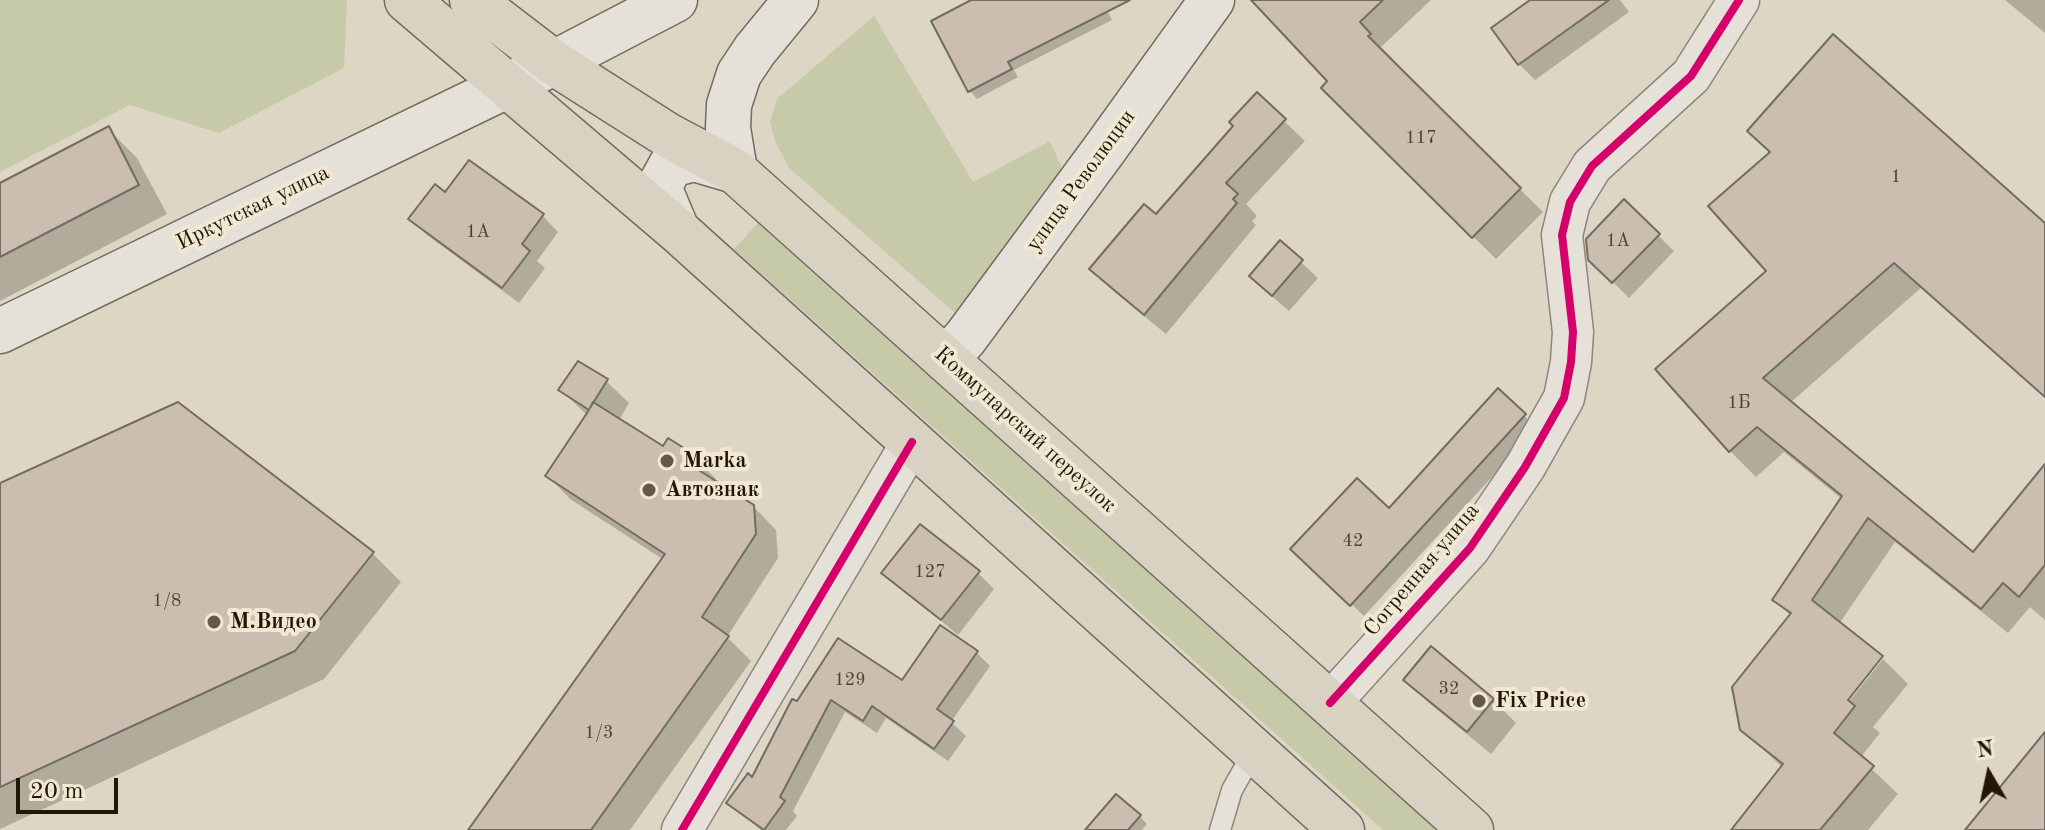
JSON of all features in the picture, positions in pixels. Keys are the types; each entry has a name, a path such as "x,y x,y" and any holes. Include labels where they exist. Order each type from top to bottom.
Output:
{"main road":[{"path":"407,0 677,230 1342,830"},
{"name":"Коммунарский переулок","path":"472,0 554,63 669,136 735,171 1471,830"},
{"path":"506,85 675,0"},
{"path":"677,230 659,187 671,165 694,159 735,171 728,128 729,105 739,74 796,0"},
{"name":"улица Революции","path":"946,360 976,324 1212,0"},
{"name":"Иркутская улица","path":"0,331 506,85"}],"street":[{"name":"Согренная улица","path":"1330,703 1470,548 1525,467 1564,398 1571,362 1573,332 1562,235 1570,202 1592,166 1691,76 1739,0"},
{"path":"682,830 912,442"}],"lane":[{"path":"1220,830 1232,790 1254,751"}],"green space":[{"path":"0,0 347,0 344,68 219,133 130,105 0,172"},
{"path":"874,16 973,182 1050,141 1061,166 1057,190 962,319 789,168 776,143 770,122 777,99"},
{"path":"758,223 1436,830 1383,830 734,249"}],"building":[{"path":"971,0 1130,0 1008,62 1012,69 968,92 931,21"},
{"path":"1251,0 1383,0 1360,22 1371,34 1368,36 1521,188 1472,238 1321,88 1327,81"},
{"path":"1530,0 1609,0 1518,65 1491,28"},
{"path":"1833,34 2045,223 2045,397 1894,263 1763,378 1973,552 2045,464 2045,565 2019,597 2003,583 1981,609 1868,518 1812,600 1883,656 1848,700 1855,706 1834,733 1874,766 1820,830 1731,830 1783,764 1740,730 1732,687 1791,613 1772,600 1842,496 1757,427 1729,452 1655,369 1766,271 1708,206 1770,152 1747,131"},
{"path":"1257,92 1286,119 1226,183 1238,194 1233,199 1237,203 1144,315 1089,269 1144,204 1156,214 1233,126 1229,122"},
{"path":"109,126 139,185 0,257 0,183"},
{"path":"469,160 544,214 522,244 530,251 502,288 408,219 435,184 445,192"},
{"path":"1624,199 1660,234 1612,283 1588,260 1586,239"},
{"path":"1280,240 1303,260 1272,296 1249,276"},
{"path":"578,361 608,379 594,402 663,446 668,438 695,455 689,464 754,505 756,534 702,617 729,636 591,830 468,830 665,554 545,476 589,410 558,390"},
{"path":"1498,388 1526,414 1350,606 1290,549 1357,478 1389,508"},
{"path":"178,402 374,552 295,651 0,787 0,483"},
{"path":"920,524 980,571 941,620 881,573"},
{"path":"940,625 978,651 937,709 954,721 934,749 872,706 863,721 831,700 780,797 785,801 764,830 726,803 748,773 752,777 792,699 797,701 838,638 902,680"},
{"path":"1431,646 1494,699 1467,732 1403,680"},
{"path":"2045,732 2045,830 1965,830"},
{"path":"1116,794 1141,815 1128,830 1085,830"}],"cycle path":[{"path":"1330,703 1470,548 1525,467 1564,398 1571,362 1573,332 1562,235 1570,202 1592,166 1691,76 1739,0"},
{"path":"682,830 912,442"}],"place":[{"name":"Marka","path":"667,461"},
{"name":"Автознак","path":"649,490"},
{"name":"М.Видео","path":"214,622"},
{"name":"Fix Price","path":"1479,701"}]}
